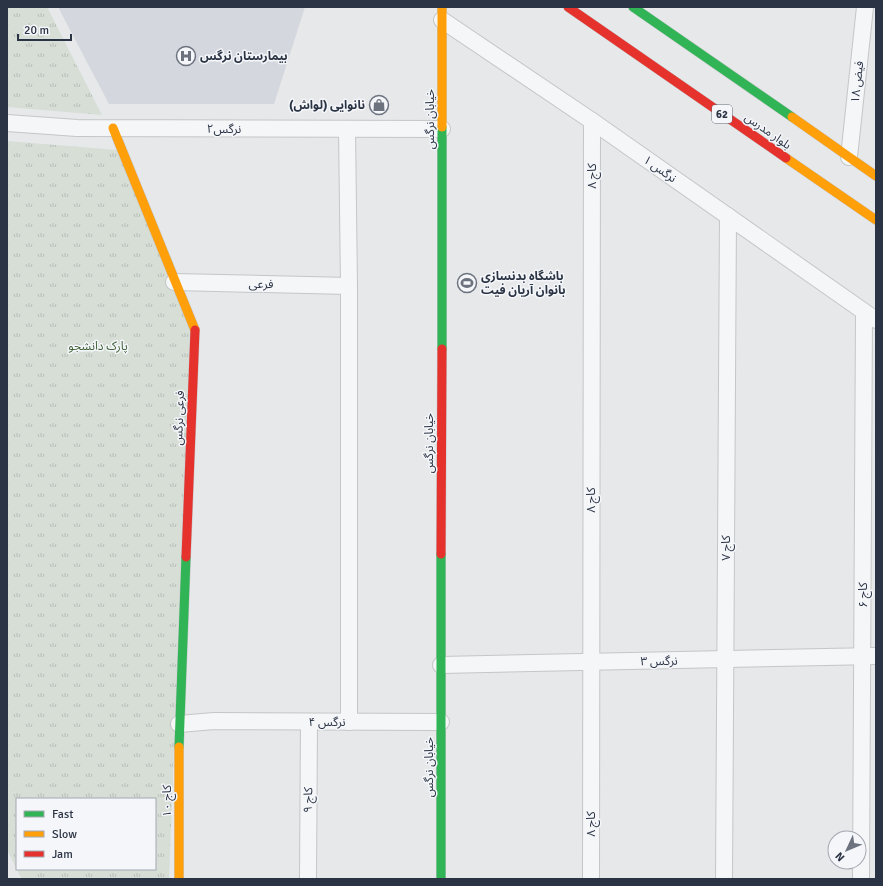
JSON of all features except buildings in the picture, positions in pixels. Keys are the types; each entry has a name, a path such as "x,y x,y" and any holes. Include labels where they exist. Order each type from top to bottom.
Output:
{"main road":[{"name":"بلوار مدرس","path":"568,7 876,220"},
{"name":"بلوار مدرس","path":"632,7 876,176"},
{"name":"خیابان نرگس","path":"441,879 442,13"},
{"name":"فرعی نرگس","path":"114,128 174,282 195,330 179,724"},
{"name":"کاج ۱۰","path":"179,724 179,879"}],"street":[{"name":"فیض ۱۸","path":"849,157 865,7"},
{"name":"نرگس ۱","path":"442,13 592,121 870,316"},
{"name":"کاج ۸","path":"591,879 592,121"},
{"name":"نرگس۲","path":"7,123 77,128 442,129"},
{"path":"347,129 349,286 349,722"},
{"name":"کاج ۷","path":"724,879 728,216"},
{"name":"فرعی","path":"174,282 349,286"},
{"name":"کاج ۶","path":"861,879 869,656 870,316"},
{"name":"نرگس ۳","path":"441,665 869,656"},
{"name":"نرگس ۴","path":"179,724 214,722 441,722"},
{"name":"کاج ۹","path":"308,879 309,722"}],"shaded area":[{"name":"بیمارستان نرگس","path":"58,7 305,7 274,104 109,104"}],"green space":[{"path":"7,7 47,7 102,115 7,107"},
{"name":"پارک دانشجو","path":"7,141 117,150 190,329 169,879 22,879 17,870 156,870 156,798 16,798 16,867 7,850"}],"traffic: fast":[{"path":"633,7 792,117"},
{"path":"442,127 442,349"},
{"path":"441,554 441,879"},
{"path":"179,747 186,557"}],"traffic: slow":[{"path":"442,7 442,127"},
{"path":"792,117 876,176"},
{"path":"113,128 195,330"},
{"path":"786,158 876,220"},
{"path":"179,747 179,879"}],"traffic: jam":[{"path":"568,7 786,158"},
{"path":"186,557 195,330"},
{"path":"441,554 442,349"}],"place":[{"name":"بیمارستان نرگس","path":"186,56"},
{"name":"نانوایی (لواش)","path":"379,105"},
{"name":"باشگاه بدنسازی بانوان آریان فیت","path":"467,283"}]}
